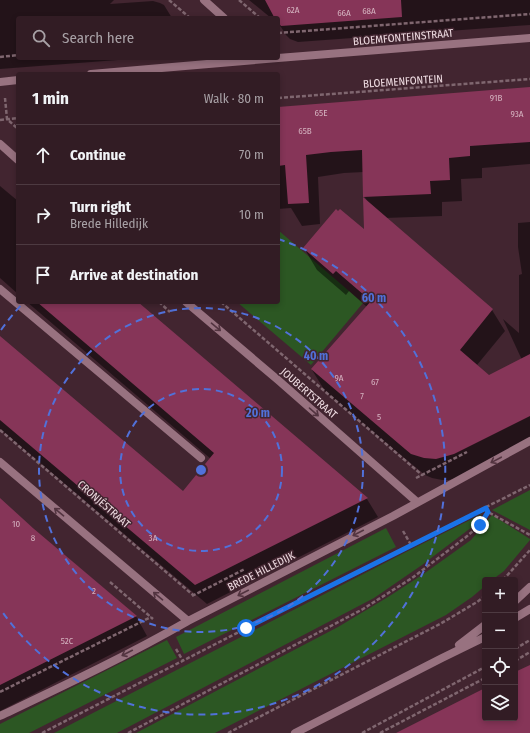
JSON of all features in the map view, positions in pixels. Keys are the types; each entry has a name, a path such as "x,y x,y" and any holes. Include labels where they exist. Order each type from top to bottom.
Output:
{"street":[{"path":"204,0 222,16"},
{"name":"BLOEMFONTEINSTRAAT","path":"280,58 530,38"},
{"name":"BLOEMFONTEINSTRAAT","path":"112,72 236,60"},
{"path":"0,82 16,80"},
{"path":"0,144 16,158"},
{"path":"0,289 16,302"},
{"path":"18,304 201,458"},
{"name":"JOUBERTSTRAAT","path":"188,304 278,380 417,502"},
{"name":"BREDE HILLEDIJK","path":"0,716 76,680 386,519 530,441"},
{"path":"0,462 188,621"},
{"path":"518,598 530,587"},
{"path":"518,616 530,609"},
{"path":"442,658 482,627"},
{"path":"295,733 482,638"}],"path":[{"path":"169,0 188,16"},
{"path":"239,0 258,16"},
{"path":"280,33 530,14"},
{"path":"0,57 16,55"},
{"name":"BLOEMENFONTEIN","path":"280,98 530,79"},
{"path":"4,94 7,119 16,127"},
{"path":"0,120 16,118"},
{"name":"JOUBERTSTRAAT","path":"222,304 422,475"},
{"name":"CRONJÉSTRAAT","path":"0,430 193,595"},
{"path":"42,733 530,485"},
{"path":"486,508 488,512 530,535"},
{"path":"128,733 363,609 412,578 466,538 480,525 488,512"},
{"path":"400,527 411,545"},
{"path":"506,577 530,550"},
{"path":"228,733 440,624 482,598"},
{"path":"0,692 155,615"},
{"path":"518,647 530,640"},
{"path":"518,659 530,652"},
{"path":"362,733 482,669"},
{"path":"380,733 482,680"}],"green space":[{"path":"280,232 363,303 311,365 239,304 280,304"},
{"path":"530,490 530,530 492,510"},
{"path":"482,514 472,527 422,565 374,598 117,733 54,733 406,552"},
{"path":"492,515 530,539 504,571 496,577 482,577 482,589 446,615 215,733 136,733 338,627 422,575 471,540"},
{"path":"386,528 396,547 184,654 176,637"},
{"path":"167,640 177,658 29,733 0,733 0,724"}],"building":[{"path":"265,0 401,0 402,17 281,26 280,16 273,16"},
{"path":"530,87 530,142 470,146 470,156 449,158 450,180 430,181 431,194 363,197 362,150 306,155 309,203 288,204 285,165 280,166 280,107"},
{"path":"363,197 493,309 460,350 489,375 530,354 530,416 454,454 436,459 424,458 411,454 311,369 371,301 336,271 333,274 303,248 336,209 338,211 340,209 364,229"},
{"path":"39,304 140,304 368,498 195,585 0,420 0,336 183,491 214,453"},
{"path":"0,498 137,616 0,685"},
{"path":"530,665 530,733 396,733 482,690 482,721 518,721 518,671"}],"route":[{"path":"246,628 486,508 488,512 480,525"}]}
